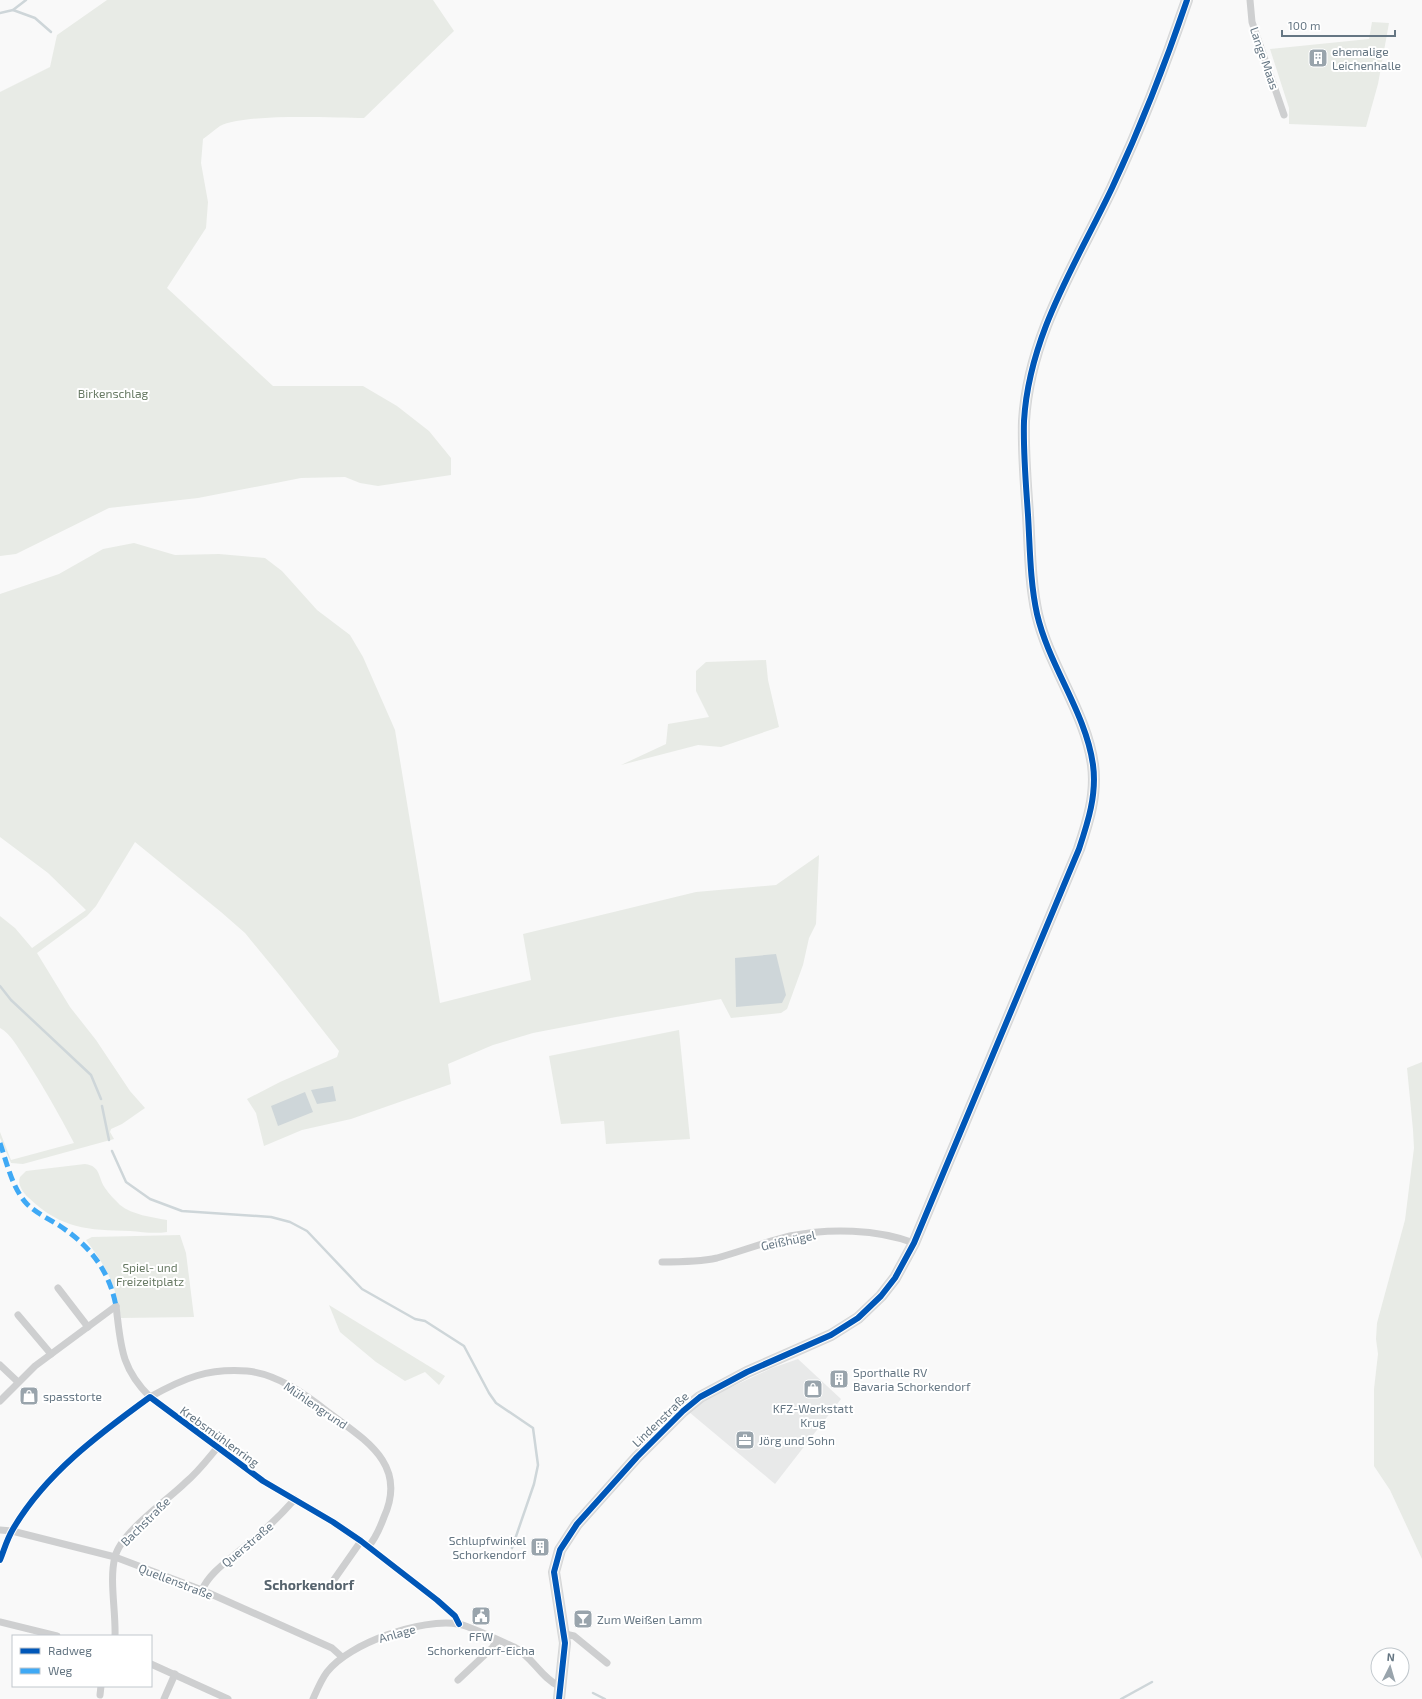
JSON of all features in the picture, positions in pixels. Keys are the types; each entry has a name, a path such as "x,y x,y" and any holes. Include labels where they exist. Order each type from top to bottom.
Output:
{"street":[{"name":"Lindenstraße","path":"559,1699 565,1656 565,1634 554,1580 556,1559 572,1531 593,1504 657,1436 700,1397 747,1372 831,1335 858,1318 881,1296 895,1278 914,1243 1079,849 1088,821 1093,788 1093,772 1082,727 1048,649 1035,603 1024,424 1027,395 1034,358 1047,319 1131,148 1155,92 1186,0"},
{"name":"Lange Maas","path":"1250,0 1252,22 1284,114"},
{"name":"Geißhügel","path":"662,1262 690,1262 716,1258 790,1236 808,1234 851,1232 870,1233 898,1237 914,1243"},
{"path":"0,1401 18,1382 51,1354 88,1327 58,1288"},
{"name":"Krebsmühlenring","path":"88,1327 116,1306 123,1358 132,1378 150,1397 263,1481 333,1522 368,1546 437,1600 455,1616 459,1624"},
{"path":"18,1315 51,1354"},
{"path":"0,1365 18,1382"},
{"name":"Mühlengrund","path":"150,1397 198,1374 225,1370 249,1371 269,1376 303,1394 361,1436 374,1448 388,1469 392,1489 392,1499 376,1538 368,1546"},
{"path":"0,1560 12,1531 37,1495 67,1463 109,1426 150,1397"},
{"name":"Bachstraße","path":"115,1635 113,1584 115,1557 119,1546 137,1526 186,1483 218,1448"},
{"name":"Querstraße","path":"202,1590 218,1568 278,1518 295,1499"},
{"name":"Quellenstraße","path":"0,1530 12,1531 115,1557 202,1590 332,1648 342,1657"},
{"path":"333,1581 361,1541"},
{"path":"0,1622 48,1635"},
{"name":"Anlage","path":"314,1699 327,1672 342,1657 374,1639 402,1630 422,1626 459,1624 521,1652 550,1682 560,1686"},
{"path":"565,1634 574,1636 607,1662"},
{"path":"458,1680 492,1648 497,1641"},
{"path":"152,1664 228,1699"},
{"path":"164,1699 175,1674"},
{"path":"100,1695 101,1687"}],"shaded area":[{"path":"776,954 786,995 782,1003 736,1007 735,958"},
{"path":"333,1086 336,1101 317,1104 311,1090"},
{"path":"305,1092 313,1112 278,1126 271,1106"},
{"path":"798,1359 841,1399 775,1484 689,1412 702,1402 725,1390 772,1368"}],"green space":[{"name":"Birkenschlag","path":"107,0 433,0 454,31 364,118 290,117 249,119 220,126 203,139 201,163 208,202 206,228 167,288 273,386 363,386 397,406 429,431 451,458 451,475 378,486 360,483 345,477 301,478 198,498 109,508 16,554 0,556 0,92 50,67 57,35"},
{"path":"1372,22 1389,23 1378,84 1366,127 1289,124 1289,108 1270,49 1369,39"},
{"path":"134,543 175,555 219,554 265,558 282,571 317,610 350,635 363,657 395,730 440,1003 531,980 523,934 696,892 776,885 819,855 816,924 809,938 803,965 787,1009 781,1013 731,1018 721,999 533,1033 493,1045 448,1064 451,1084 351,1119 302,1130 264,1146 256,1113 247,1099 280,1082 337,1057 339,1051 245,933 135,842 96,906 87,916 37,953 70,1007 96,1040 130,1091 145,1108 122,1124 111,1129 110,1132 114,1139 23,1164 11,1163 0,1138 0,1132 11,1160 74,1143 51,1100 25,1058 11,1037 0,1028 0,916 15,928 32,948 86,910 48,873 0,837 0,594 59,574 103,549"},
{"path":"766,660 768,680 779,727 721,747 698,745 621,765 666,744 668,724 709,717 696,691 696,671 706,662"},
{"path":"679,1030 690,1139 606,1144 604,1121 561,1124 549,1056"},
{"path":"1422,1062 1422,1559 1390,1490 1374,1466 1374,1389 1378,1354 1376,1339 1377,1323 1405,1220 1414,1148 1407,1068"},
{"path":"85,1164 94,1167 97,1170 105,1188 120,1205 136,1213 167,1220 167,1232 153,1233 101,1230 76,1226 52,1216 41,1208 27,1196 19,1183 20,1177 26,1171"},
{"name":"Spiel- und Freizeitplatz","path":"180,1235 186,1253 194,1317 121,1318 116,1295 109,1276 86,1240 92,1237"},
{"path":"329,1305 445,1376 439,1385 425,1372 405,1381 376,1362 340,1332"}],"waterway":[{"path":"0,13 13,10 26,0"},
{"path":"13,10 35,18 51,32"},
{"path":"0,986 11,1000 91,1075 101,1099"},
{"path":"102,1106 109,1140"},
{"path":"112,1151 126,1182 150,1199 182,1211 271,1217 290,1222 307,1231 362,1289 415,1319 425,1321 464,1346 489,1393 496,1403 533,1428 538,1465 534,1484 512,1548"},
{"path":"1121,1699 1152,1682"},
{"path":"593,1693 605,1699"}],"marked path":[{"path":"0,1143 10,1175 17,1191 27,1204 38,1213 71,1234 97,1260 109,1281 116,1306"}],"cycle path":[{"path":"559,1699 565,1643 554,1572 560,1550 577,1524 637,1457 683,1411 700,1397 747,1372 831,1335 858,1318 881,1296 895,1278 914,1243 1079,849 1093,797 1093,765 1083,727 1050,652 1037,614 1033,590 1024,456 1024,421 1028,389 1035,359 1056,301 1133,142 1161,72 1187,0"},
{"path":"0,1560 13,1529 41,1490 74,1456 150,1397 263,1481 333,1522 361,1541 437,1600 455,1616 459,1624"}],"place":[{"name":"ehemalige Leichenhalle","path":"1318,58"},
{"name":"Sporthalle RV Bavaria Schorkendorf","path":"839,1379"},
{"name":"KFZ-Werkstatt Krug","path":"813,1389"},
{"name":"spasstorte","path":"29,1396"},
{"name":"Jörg und Sohn","path":"745,1440"},
{"name":"Schlupfwinkel Schorkendorf","path":"540,1547"},
{"name":"FFW Schorkendorf-Eicha","path":"481,1616"},
{"name":"Zum Weißen Lamm","path":"583,1619"}],"district":[{"name":"Schorkendorf","path":"309,1584"}]}
